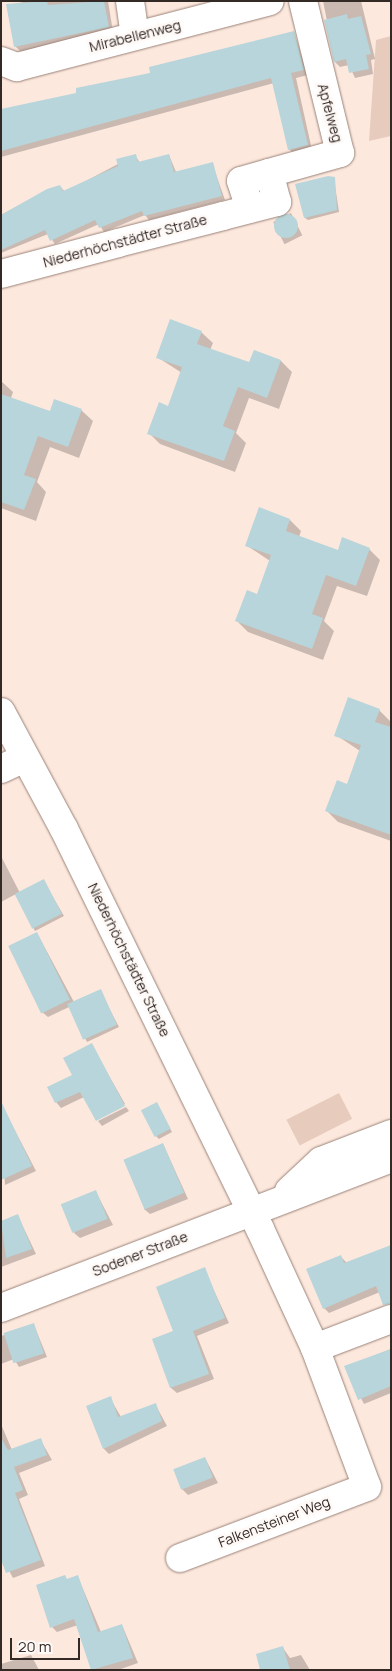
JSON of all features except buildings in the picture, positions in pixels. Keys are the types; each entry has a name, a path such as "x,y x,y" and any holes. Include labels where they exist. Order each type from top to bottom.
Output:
{"street":[{"path":"130,1 135,36"},
{"name":"Mirabellenweg","path":"1,61 17,67 270,1"},
{"name":"Apfelweg","path":"250,209 276,202 269,173 340,153 303,1"},
{"name":"Niederhöchstädter Straße","path":"1,274 250,209"},
{"name":"Niederhöchstädter Straße","path":"1,712 13,764 251,1211 315,1348 367,1487"},
{"name":"Sodener Straße","path":"279,1200 321,1161 391,1134"},
{"name":"Sodener Straße","path":"1,1308 391,1158"},
{"path":"315,1348 391,1319"},
{"name":"Falkensteiner Weg","path":"180,1558 367,1487"}],"shaded area":[{"path":"391,36 391,136 369,141 376,40"},
{"path":"339,1093 352,1119 300,1146 286,1120"}]}
